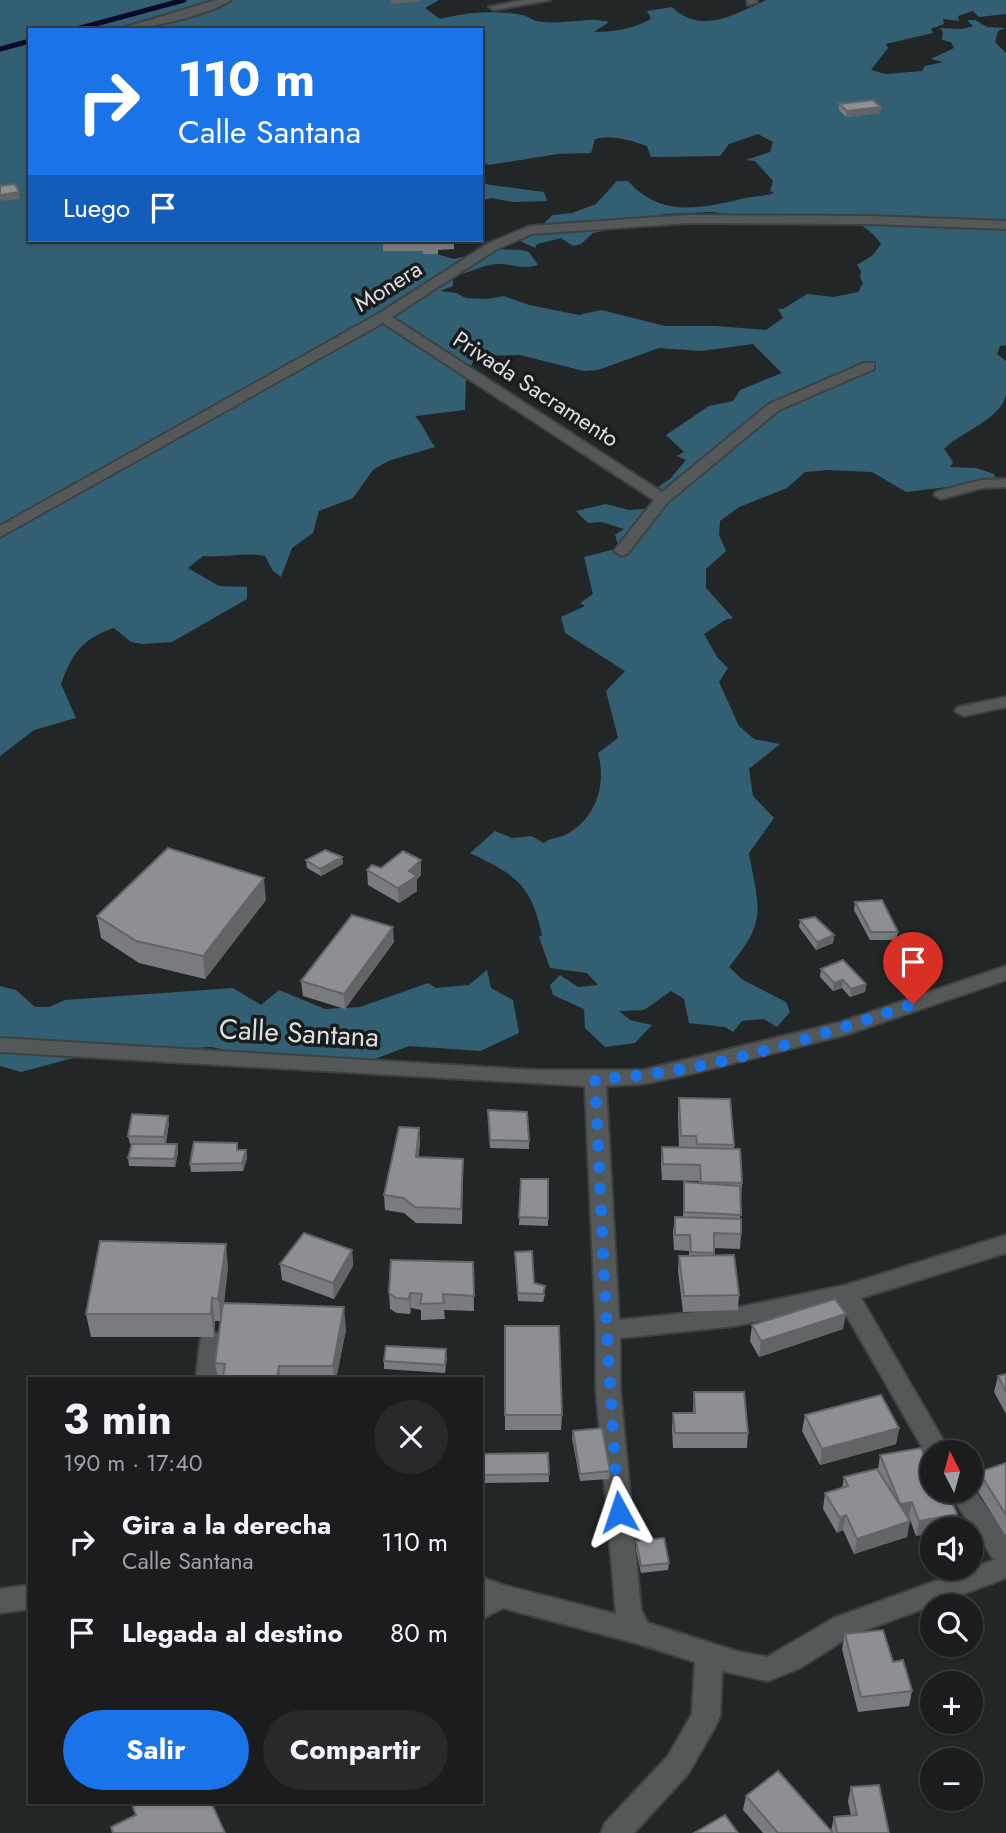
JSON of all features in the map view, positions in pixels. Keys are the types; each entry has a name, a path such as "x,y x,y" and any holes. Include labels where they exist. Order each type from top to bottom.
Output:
{"street":[{"path":"129,28 226,0"},
{"path":"494,7 545,0"},
{"name":"Monera","path":"0,532 383,317 494,246 530,230 688,219 1006,225"},
{"name":"Privada Sacramento","path":"383,317 663,499"},
{"path":"622,551 663,499 774,407 869,366"},
{"path":"941,495 981,484 1006,483"},
{"path":"964,711 1006,702"},
{"name":"Calle Santana","path":"0,1045 595,1079 643,1077 736,1057 845,1027 1006,974"},
{"path":"595,1079 608,1330 608,1388 628,1612 639,1632"},
{"path":"608,1330 735,1317 846,1294 1006,1244"},
{"path":"846,1294 931,1440"},
{"path":"208,1377 212,1341"},
{"path":"969,1503 1006,1556"},
{"path":"488,1597 639,1632 736,1663 768,1669 791,1659 843,1626 1006,1567"},
{"path":"0,1601 28,1597"},
{"path":"615,1833 678,1765 706,1716 709,1654"}],"shaded area":[{"path":"0,0 439,0 425,8 440,19 491,12 512,13 546,22 609,22 594,32 630,28 651,19 647,11 672,7 683,16 707,21 731,16 766,0 1006,0 1006,14 979,17 973,11 958,16 959,21 943,19 944,24 931,29 933,33 886,44 888,48 871,70 886,74 922,71 925,66 943,62 931,59 954,48 951,42 942,40 943,32 940,28 962,29 973,26 967,20 975,20 987,27 1005,28 998,31 995,42 1006,53 1006,345 1000,346 997,354 1006,361 1006,395 1002,404 988,418 944,449 953,462 950,467 976,468 994,474 996,479 906,492 872,472 805,472 787,488 739,507 720,521 719,535 726,551 706,569 706,588 733,618 725,620 704,634 717,657 728,668 719,682 739,726 754,739 780,744 749,769 753,796 774,818 749,853 756,889 757,914 750,937 729,967 743,980 786,1002 790,1012 777,1027 764,1019 742,1021 733,1032 725,1027 689,1023 684,999 671,991 644,1010 619,1011 630,1020 652,1025 635,1043 605,1047 585,1028 584,1009 553,995 550,985 560,975 578,987 598,985 587,973 550,968 539,937 542,935 538,918 527,892 510,875 470,853 495,831 512,838 531,836 544,843 579,826 593,808 601,776 598,753 618,738 606,691 625,671 565,633 561,617 585,606 580,603 593,594 584,557 619,548 615,535 624,529 602,522 588,523 576,511 606,504 629,510 644,509 652,501 649,493 670,479 686,460 677,456 684,452 666,435 709,406 733,401 740,390 782,373 753,344 701,351 659,348 598,370 584,371 520,355 475,356 466,380 465,410 415,416 435,447 388,461 373,470 353,498 319,511 313,533 292,548 281,577 273,571 265,556 203,556 188,568 219,586 247,587 247,599 172,642 131,642 114,628 93,637 74,656 61,684 76,718 34,730 0,756"},
{"path":"483,183 544,192 547,201 513,202 491,198 483,200"},
{"path":"487,970 491,988 513,1000 519,1033 480,1051 409,1046 367,1062 326,1057 263,1057 211,1047 88,1054 21,1072 0,1066 0,986 16,990 35,1007 49,1007 65,1000 233,988 261,1005 279,990 325,1009 360,1007 428,983 436,988 469,985"}],"building":[{"path":"873,100 881,107 847,111 839,104"},
{"path":"15,184 19,192 0,195 0,186"},
{"path":"168,848 264,878 203,956 136,941 97,916"},
{"path":"325,850 342,857 320,869 306,860"},
{"path":"403,851 421,860 409,871 417,876 398,888 367,870 372,865 381,868"},
{"path":"882,900 898,932 871,932 855,902"},
{"path":"352,915 393,927 344,994 301,981"},
{"path":"815,917 834,935 817,942 800,920"},
{"path":"843,960 866,984 851,989 843,980 834,983 821,969"},
{"path":"679,1098 730,1099 734,1145 697,1144 696,1136 681,1136"},
{"path":"488,1110 527,1112 529,1141 490,1140"},
{"path":"132,1114 168,1116 164,1137 128,1136"},
{"path":"399,1127 419,1128 416,1157 463,1159 461,1209 415,1207 403,1198 384,1195"},
{"path":"194,1142 237,1143 237,1150 246,1150 242,1163 190,1164"},
{"path":"132,1144 177,1144 174,1159 128,1158"},
{"path":"662,1147 740,1149 742,1183 701,1182 700,1165 663,1164"},
{"path":"521,1179 548,1179 548,1218 519,1217"},
{"path":"684,1182 740,1186 741,1215 684,1212"},
{"path":"675,1217 741,1219 741,1234 714,1233 714,1253 691,1252 690,1235 675,1235"},
{"path":"304,1233 352,1250 333,1283 280,1264"},
{"path":"100,1241 226,1244 218,1299 212,1298 211,1314 86,1314"},
{"path":"532,1251 534,1283 545,1286 543,1294 518,1293 515,1252"},
{"path":"734,1255 739,1295 684,1296 679,1256"},
{"path":"391,1260 473,1262 474,1296 443,1294 444,1303 420,1304 422,1294 410,1293 409,1299 396,1298 389,1293"},
{"path":"835,1299 846,1314 761,1341 752,1325"},
{"path":"223,1303 344,1307 333,1366 279,1366 277,1377 223,1377 225,1364 215,1363"},
{"path":"505,1326 559,1326 562,1415 505,1415"},
{"path":"386,1346 446,1349 445,1365 384,1361"},
{"path":"1006,1374 1006,1392 998,1376"},
{"path":"694,1392 744,1392 748,1433 675,1433 673,1413 695,1413"},
{"path":"881,1395 899,1428 822,1449 805,1415"},
{"path":"602,1428 610,1471 580,1474 573,1431"},
{"path":"920,1448 920,1503 952,1503 957,1514 920,1517 919,1521 912,1502 900,1504 880,1455"},
{"path":"548,1453 549,1474 484,1475 484,1454"},
{"path":"1006,1463 1006,1515 984,1480 984,1470"},
{"path":"877,1469 910,1521 857,1539 846,1515 840,1518 825,1493 848,1486 844,1477"},
{"path":"664,1538 669,1563 641,1566 636,1541"},
{"path":"883,1630 893,1662 903,1660 912,1691 861,1697 845,1634"},
{"path":"778,1771 833,1833 778,1833 746,1796"},
{"path":"879,1785 889,1833 837,1833 834,1817 857,1815 851,1787"},
{"path":"132,1804 212,1804 225,1833 113,1833 111,1827 136,1815"},
{"path":"725,1815 738,1833 694,1833"}],"waterway":[{"path":"80,28 184,0"},
{"path":"0,49 28,42"}],"route":[{"path":"619,1512 608,1388 608,1330 595,1079 643,1077 736,1057 845,1027 913,1004"}]}
